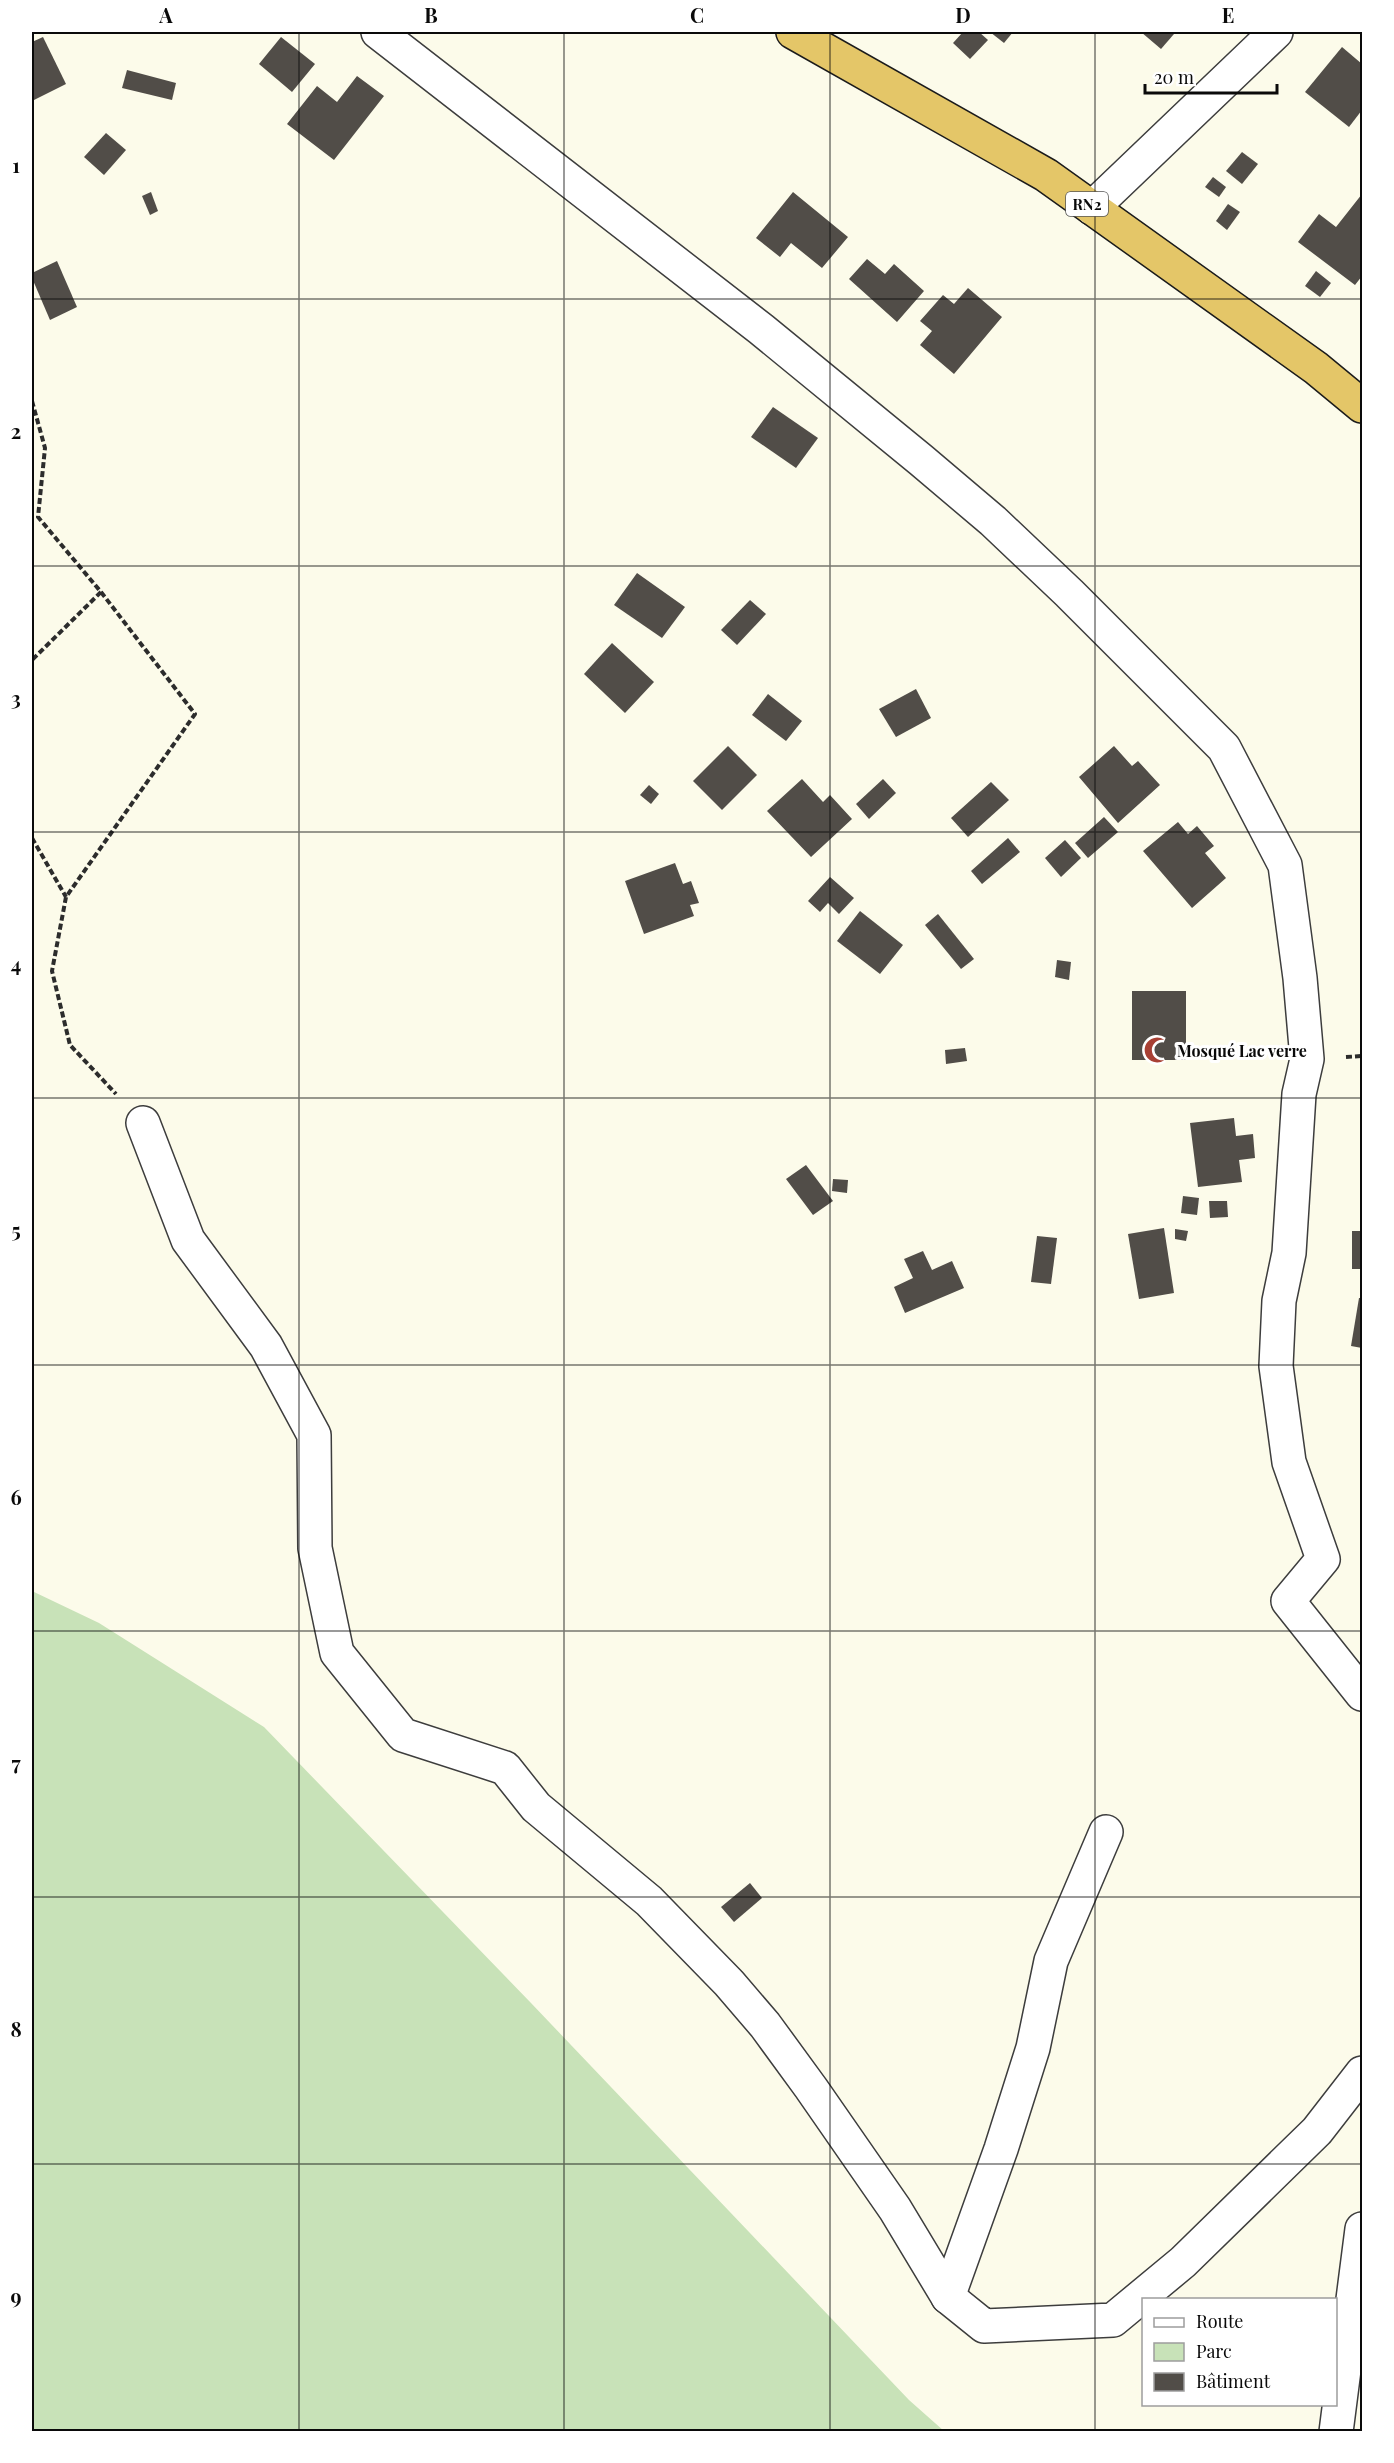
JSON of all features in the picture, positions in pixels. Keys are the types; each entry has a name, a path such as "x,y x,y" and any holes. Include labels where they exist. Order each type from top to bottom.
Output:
{"highway":[{"name":"RN2","path":"793,32 1046,175 1316,368 1362,406"}],"street":[{"path":"378,32 761,329 921,460 993,521 1069,593 1224,748 1285,865 1300,978 1307,1059 1299,1094 1289,1253 1279,1301 1276,1366 1289,1462 1323,1559 1288,1601 1362,1694"},
{"path":"1092,208 1276,32"},
{"path":"144,1123 188,1240 266,1346 314,1435 315,1548 338,1653 403,1735 505,1768 536,1807 649,1901 729,1983 765,2025 863,2162 895,2209 948,2297 984,2326 1113,2320 1183,2262 1317,2131 1362,2073"},
{"path":"948,2297 1001,2149 1029,2060 1052,1961 1106,1832"},
{"path":"1336,2432 1362,2229"}],"path":[{"path":"65,32 124,32"},
{"path":"32,401 45,448 38,517 101,592 195,714 66,897 52,970 70,1045 144,1123"},
{"path":"32,660 101,592"},
{"path":"32,838 66,897"}],"green space":[{"path":"32,1591 99,1623 264,1727 909,2400 944,2431 32,2431"}],"building":[{"path":"963,32 979,32 988,40 970,59 953,43"},
{"path":"990,32 1013,32 1004,43"},
{"path":"1141,32 1171,32 1174,34 1161,49"},
{"path":"43,37 66,84 32,101 32,42"},
{"path":"281,37 315,64 292,92 259,64"},
{"path":"1342,47 1362,64 1362,110 1349,127 1305,92"},
{"path":"127,70 176,83 172,100 122,88"},
{"path":"357,76 384,96 334,160 287,124 317,86 337,102"},
{"path":"106,133 126,150 104,175 84,157"},
{"path":"1242,152 1258,164 1242,184 1226,171"},
{"path":"1213,177 1226,187 1219,197 1205,187"},
{"path":"151,192 158,211 150,215 142,196"},
{"path":"793,192 848,237 822,268 791,243 780,257 756,238"},
{"path":"1362,194 1362,276 1355,285 1298,242 1319,214 1336,227"},
{"path":"1228,204 1240,212 1227,230 1216,221"},
{"path":"867,259 885,274 894,264 924,291 897,322 849,279"},
{"path":"57,261 77,307 50,320 32,273"},
{"path":"1316,271 1331,283 1320,297 1305,286"},
{"path":"968,288 1002,317 954,374 920,345 932,331 920,321 943,295 954,304"},
{"path":"773,407 818,438 796,468 751,437"},
{"path":"637,573 685,607 662,638 614,605"},
{"path":"750,600 766,614 737,645 721,630"},
{"path":"612,643 654,682 625,713 584,674"},
{"path":"916,689 931,718 896,737 879,709"},
{"path":"768,694 802,721 786,741 752,715"},
{"path":"728,746 757,775 722,810 693,781"},
{"path":"1114,746 1132,766 1138,761 1160,785 1118,823 1079,777"},
{"path":"802,779 823,802 830,795 852,819 811,857 767,811"},
{"path":"883,779 896,793 869,819 856,804"},
{"path":"991,782 1009,800 968,837 951,818"},
{"path":"649,785 659,794 651,804 640,795"},
{"path":"1104,817 1118,832 1088,858 1075,843"},
{"path":"1178,822 1188,834 1197,826 1214,846 1205,853 1226,878 1192,908 1143,851"},
{"path":"1008,838 1020,852 982,884 971,871"},
{"path":"1065,840 1081,858 1061,877 1045,858"},
{"path":"675,863 683,884 691,881 699,903 690,905 694,916 644,934 625,881"},
{"path":"830,877 854,898 839,914 828,903 820,912 808,901"},
{"path":"860,911 903,945 880,974 837,941"},
{"path":"938,914 974,959 961,969 925,925"},
{"path":"1057,960 1071,962 1069,980 1055,977"},
{"path":"1132,991 1186,991 1186,1060 1132,1060"},
{"path":"965,1048 967,1061 946,1064 945,1050"},
{"path":"1234,1118 1236,1136 1253,1134 1255,1158 1239,1160 1242,1182 1198,1187 1190,1123"},
{"path":"806,1165 833,1201 813,1215 786,1179"},
{"path":"833,1179 848,1180 847,1193 832,1191"},
{"path":"1183,1196 1199,1198 1197,1215 1181,1213"},
{"path":"1209,1201 1227,1201 1228,1217 1210,1218"},
{"path":"1164,1228 1174,1293 1139,1299 1128,1234"},
{"path":"1175,1229 1188,1231 1186,1241 1175,1239"},
{"path":"1352,1231 1362,1231 1362,1269 1352,1269"},
{"path":"1037,1236 1057,1238 1051,1284 1031,1282"},
{"path":"923,1251 932,1270 952,1261 964,1288 905,1313 894,1287 913,1278 904,1259"},
{"path":"1359,1298 1362,1298 1362,1348 1351,1346"},
{"path":"750,1883 762,1898 734,1922 721,1907"}],"place":[{"name":"Mosqué Lac verre","path":"1157,1050"}]}
